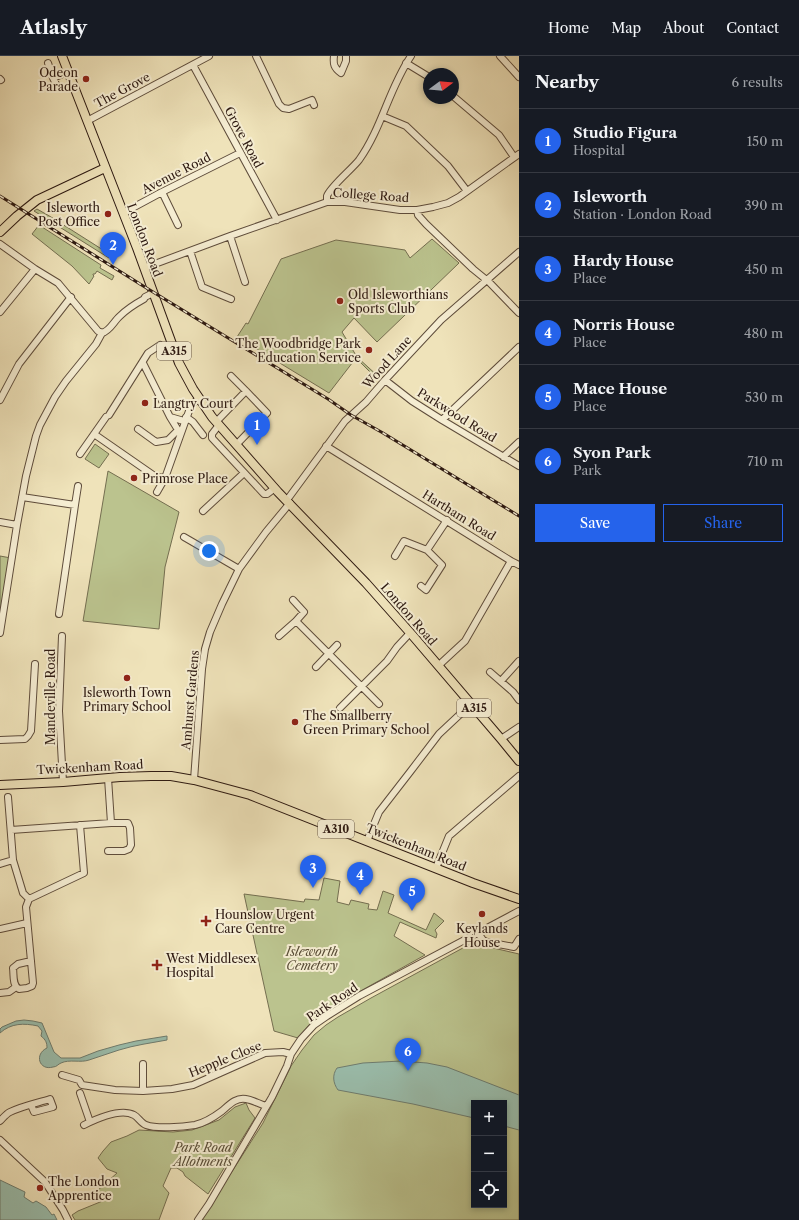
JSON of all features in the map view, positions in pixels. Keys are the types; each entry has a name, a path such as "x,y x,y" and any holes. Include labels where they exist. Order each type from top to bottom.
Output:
{"main road":[{"name":"London Road","path":"63,57 67,72 123,213 179,363 199,399 218,424 274,488 366,583 502,739 519,761"},
{"path":"0,232 37,200 105,168"},
{"name":"Twickenham Road","path":"0,785 151,776 171,776 194,780 250,795 473,883 519,899"}],"street":[{"name":"The Grove","path":"87,120 209,56"},
{"path":"256,56 279,104 283,108 289,109 313,101"},
{"path":"334,56 334,66 340,76 346,61 346,56"},
{"path":"327,202 327,197 331,190 352,169 365,152 406,63 411,56"},
{"path":"500,56 519,77"},
{"path":"48,63 56,84"},
{"path":"406,63 423,73"},
{"name":"Grove Road","path":"193,65 277,220"},
{"path":"54,78 67,72"},
{"path":"459,101 498,135 516,155"},
{"path":"382,116 406,126 448,166 467,191"},
{"name":"Avenue Road","path":"123,213 240,153"},
{"name":"College Road","path":"144,268 327,202 345,202 400,210 433,208 448,203 459,197 516,155"},
{"path":"162,192 178,225"},
{"path":"417,210 418,215 426,224 519,312"},
{"path":"230,236 245,282"},
{"path":"0,244 35,269 58,283 98,331 102,333"},
{"path":"190,251 202,287 231,299"},
{"name":"Wood Lane","path":"288,502 345,421 366,402 441,320 519,252"},
{"path":"0,312 35,269"},
{"path":"0,634 26,476 40,426 62,386 96,344 102,333 106,332 119,317 145,297 153,293"},
{"path":"0,400 1,392 19,364 71,297"},
{"path":"80,454 150,351 160,345"},
{"path":"442,420 519,347"},
{"path":"138,429 156,442 168,440 178,430 143,363"},
{"path":"232,376 268,413 237,444"},
{"name":"Parkwood Road","path":"385,380 412,401 519,466"},
{"path":"246,391 218,424 212,434 212,438 266,495 274,488"},
{"path":"157,492 165,478 185,419 192,404 199,399"},
{"path":"170,416 193,422 203,435"},
{"path":"94,434 156,477 165,478"},
{"path":"503,457 519,442"},
{"name":"Hartham Road","path":"326,446 519,565"},
{"path":"203,511 244,473"},
{"path":"59,614 78,486"},
{"path":"22,498 75,505"},
{"name":"Amhurst Gardens","path":"194,780 198,715 205,649 210,630 239,570 288,502"},
{"path":"428,550 447,520"},
{"path":"0,522 17,525"},
{"path":"184,537 239,570"},
{"path":"395,556 405,539 428,550 442,565 424,588 422,596"},
{"path":"438,666 465,641 511,561"},
{"path":"279,636 304,612 293,600"},
{"path":"296,621 379,704"},
{"path":"340,708 387,661 400,643 410,634"},
{"name":"Mandeville Road","path":"62,636 59,711 63,782"},
{"path":"316,667 337,645"},
{"path":"501,681 519,661"},
{"path":"0,740 24,739 31,731 35,664"},
{"path":"490,672 513,692 519,700"},
{"path":"367,840 379,812 439,734 471,704"},
{"path":"502,739 519,727"},
{"path":"436,868 449,836 519,776"},
{"path":"108,778 110,823"},
{"path":"8,797 13,860 23,893 29,899"},
{"path":"11,830 128,823 130,828 131,845 129,849 108,851"},
{"path":"16,987 19,989 27,988 32,986 33,983 26,907 29,899 84,873 80,825"},
{"path":"0,864 13,860"},
{"name":"Park Road","path":"198,1220 209,1204 266,1106 277,1086 291,1054 301,1039 314,1025 342,1006 519,911"},
{"path":"0,928 27,923"},
{"path":"478,933 483,940 487,942 514,947 519,939"},
{"path":"16,987 13,968 18,964 31,961"},
{"path":"0,993 9,992 16,987"},
{"name":"Hepple Close","path":"62,1075 79,1080 82,1085 115,1090 143,1091 172,1089 193,1085 265,1053 283,1052 291,1054"},
{"path":"143,1064 143,1091"},
{"path":"80,1093 87,1123 106,1116 125,1112 135,1115 145,1124 175,1127 205,1121 221,1112 235,1100 244,1098 266,1106"},
{"path":"0,1121 8,1113 31,1105"},
{"path":"0,1140 44,1182 68,1220"}],"green space":[{"path":"37,209 111,255 109,258 34,211"},
{"path":"39,225 101,265 100,268 114,276 112,280 97,271 93,274 94,276 89,284 72,266 32,234"},
{"name":"Old Isleworthians Sports Club","path":"432,239 459,263 377,342 354,318 342,332 357,357 380,378 378,380 356,358 329,393 237,337 246,323 248,324 281,259 336,240 405,250 410,258"},
{"path":"95,444 109,454 99,468 85,459"},
{"path":"108,471 179,512 165,567 159,629 83,621"},
{"path":"0,556 11,558 0,633"},
{"name":"Isleworth Cemetery","path":"324,878 340,881 337,902 349,905 351,900 369,904 368,909 377,910 383,891 394,895 388,913 426,930 434,913 444,921 435,930 437,934 436,938 400,922 394,936 425,955 339,1003 310,1024 298,1038 274,1031 244,894 304,902 305,899 319,900"},
{"path":"472,943 519,954 519,1220 201,1220 263,1123 291,1066 314,1035 338,1017"},
{"name":"Park Road Allotments","path":"246,1103 255,1118 208,1194 185,1176 183,1172 177,1168 171,1168 163,1186 169,1193 159,1220 75,1220 72,1215 78,1211 105,1200 97,1191 117,1173 107,1169 98,1158 111,1142 139,1130 173,1132 192,1130 219,1120 235,1107"}],"shaded area":[{"path":"24,1020 42,1023 54,1052 61,1058 80,1058 98,1051 136,1041 167,1036 167,1040 125,1048 86,1061 64,1062 60,1063 56,1067 48,1068 44,1067 39,1058 40,1054 47,1048 47,1046 45,1040 41,1036 42,1031 38,1026 28,1024 18,1025 9,1027 0,1033 0,1029 2,1027 16,1021"},
{"path":"401,1061 427,1063 447,1067 519,1095 519,1130 507,1127 507,1100 471,1100 471,1117 413,1104 338,1090 334,1079 337,1068 363,1063"},
{"path":"0,1180 25,1192 24,1197 33,1203 36,1201 46,1207 52,1215 54,1214 57,1220 0,1220"}],"railway":[{"path":"0,196 328,399 351,415 519,516"}],"place":[{"name":"Odeon Parade","path":"86,79"},
{"name":"Isleworth Post Office","path":"108,214"},
{"name":"Isleworth","path":"113,265"},
{"name":"Old Isleworthians Sports Club","path":"340,301"},
{"name":"The Woodbridge Park Education Service","path":"369,350"},
{"name":"Langtry Court","path":"145,403"},
{"name":"Studio Figura","path":"257,445"},
{"name":"Primrose Place","path":"134,478"},
{"name":"Isleworth Town Primary School","path":"127,678"},
{"name":"The Smallberry Green Primary School","path":"295,722"},
{"name":"Hardy House","path":"313,888"},
{"name":"Norris House","path":"360,895"},
{"name":"Mace House","path":"412,911"},
{"name":"Keylands House","path":"482,914"},
{"name":"Hounslow Urgent Care Centre","path":"206,921"},
{"name":"West Middlesex Hospital","path":"157,965"},
{"name":"Syon Park","path":"408,1071"},
{"name":"The London Apprentice","path":"40,1188"}]}
